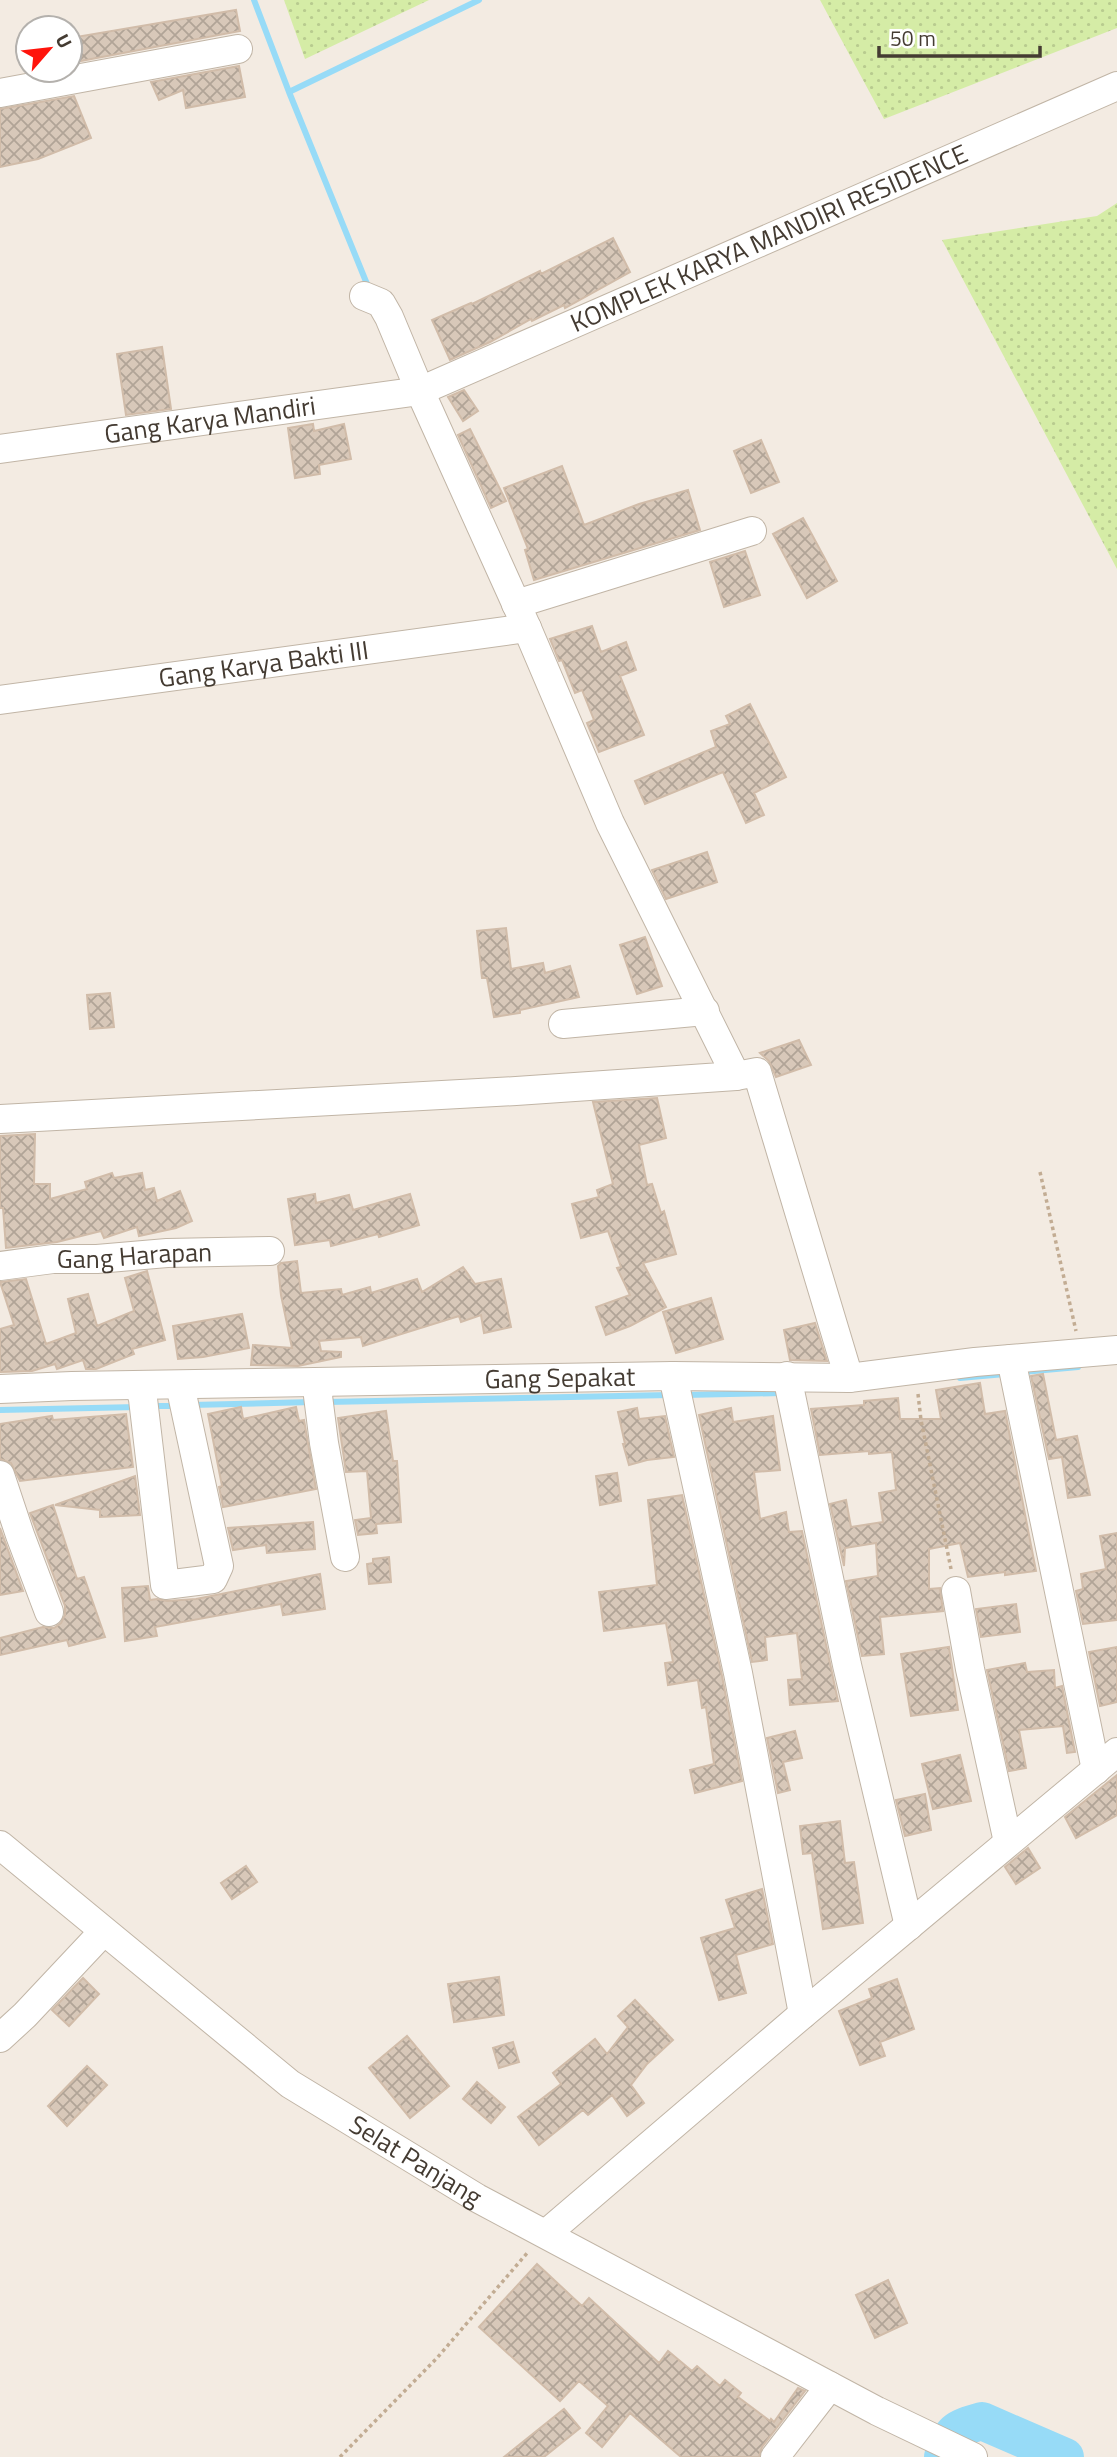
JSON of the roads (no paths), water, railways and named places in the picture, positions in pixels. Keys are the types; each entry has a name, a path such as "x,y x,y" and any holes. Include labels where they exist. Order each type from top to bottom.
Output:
{"street":[{"path":"0,93 238,49"},
{"name":"KOMPLEK KARYA MANDIRI RESIDENCE","path":"420,391 1117,86"},
{"path":"364,296 381,303 386,309 517,622 696,1000 694,1011 736,1076"},
{"name":"Gang Karya Mandiri","path":"0,449 420,391"},
{"name":"Gang Karya Bakti III","path":"0,700 517,622 752,531"},
{"path":"563,1024 694,1011"},
{"path":"0,1119 516,1091 736,1076 757,1072 849,1378"},
{"name":"Gang Harapan","path":"0,1266 53,1259 270,1251"},
{"name":"Gang Sepakat","path":"0,1389 142,1402 183,1399 677,1391 788,1386 849,1378 1013,1368 1081,1354 1117,1350"},
{"path":"547,2233 803,2014 1106,1761 1013,1368"},
{"path":"788,1386 855,1702 909,1926"},
{"path":"677,1391 738,1673 803,2014"},
{"path":"320,1397 328,1472 345,1557"},
{"path":"142,1402 165,1585 213,1579 219,1566 183,1399"},
{"path":"0,1475 49,1612"},
{"path":"957,1591 970,1669 1008,1842"},
{"name":"Selat Panjang","path":"0,1845 290,2084 477,2198 877,2411 973,2457"},
{"path":"0,2038 103,1932"},
{"path":"775,2457 830,2386"}],"waterway":[{"path":"254,0 369,289"},
{"path":"289,92 479,0"},
{"path":"1023,1372 1078,1367"},
{"path":"960,1378 1005,1374"},
{"path":"684,1395 782,1393"},
{"path":"327,1402 670,1395"},
{"path":"191,1405 313,1402"},
{"path":"152,1406 177,1406"},
{"path":"0,1410 138,1407"},
{"path":"943,2457 955,2432 982,2421 1065,2457"}]}
